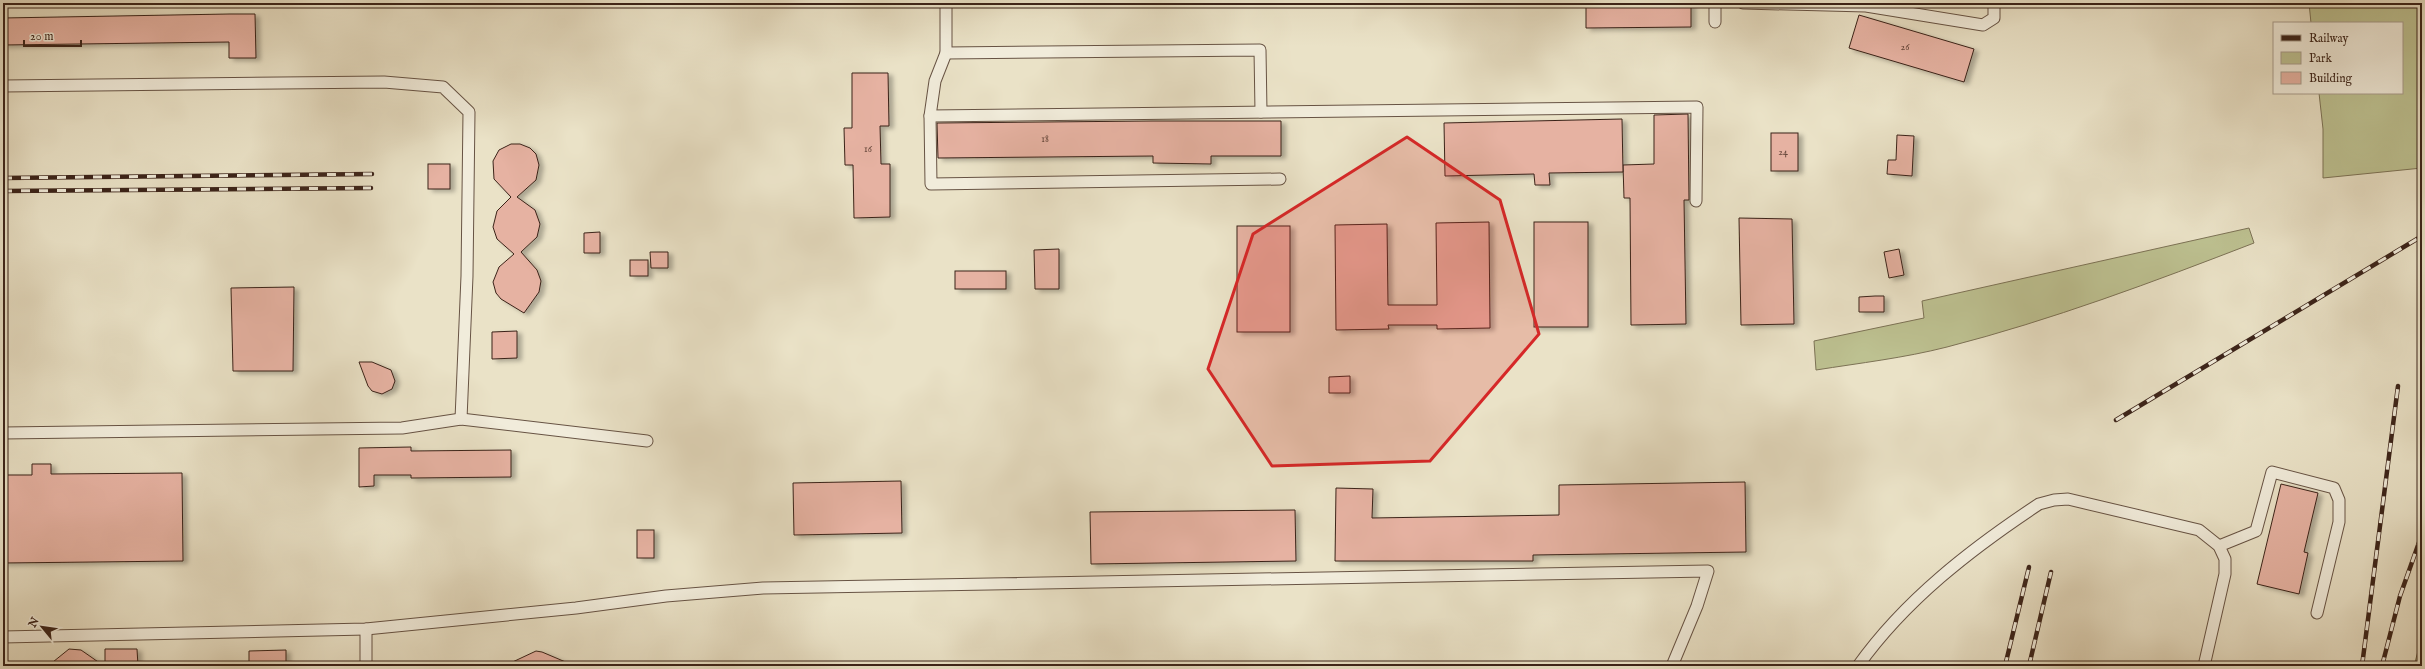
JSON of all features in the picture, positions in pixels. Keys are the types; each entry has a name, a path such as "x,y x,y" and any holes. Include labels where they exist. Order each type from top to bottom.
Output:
{"lane":[{"path":"946,3 946,53 935,81 930,116 931,184 1280,180"},
{"path":"1715,3 1715,22"},
{"path":"1743,3 1866,6 1983,25 1994,18 1994,3"},
{"path":"946,53 1260,50 1261,112"},
{"path":"3,86 384,82 443,87 469,112 467,276 461,419"},
{"path":"930,116 1697,107 1696,202"},
{"path":"3,433 402,428 461,419 647,441"},
{"path":"2219,546 2256,531 2272,472 2334,488 2339,500 2339,522 2317,613"},
{"path":"1858,666 1898,618 1922,594 1958,563 2039,504 2054,500 2068,499 2199,530 2219,546 2225,559 2225,574 2204,666"},
{"path":"3,637 366,629 576,608 666,596 763,588 1708,571 1697,606 1672,666"},
{"path":"366,629 366,666"}],"highlighted area":[{"path":"1407,137 1500,200 1539,334 1430,461 1272,466 1208,369 1253,234"}],"green space":[{"path":"2309,3 2422,3 2422,168 2323,178 2323,129 2319,94 2403,94 2403,22 2311,22"},
{"path":"2249,228 2254,243 2064,313 1931,351 1816,370 1814,341 1924,318 1922,301"},
{"path":"2422,636 2422,666 2414,666"}],"building":[{"path":"1586,3 1691,3 1691,27 1586,28"},
{"path":"255,14 256,58 229,58 229,42 3,45 3,18"},
{"path":"1859,15 1974,49 1964,82 1849,48"},
{"path":"852,73 888,73 889,126 880,126 881,164 890,164 890,217 854,218 853,165 845,165 844,128 852,128"},
{"path":"1688,114 1689,200 1684,200 1686,324 1631,325 1630,198 1624,198 1623,165 1654,164 1654,115"},
{"path":"1622,119 1623,172 1549,173 1550,185 1535,185 1534,174 1445,176 1444,123"},
{"path":"1281,121 1281,156 1211,156 1211,164 1153,163 1153,156 938,158 937,123"},
{"path":"1771,133 1798,133 1798,171 1771,171"},
{"path":"1897,135 1914,136 1912,176 1887,174 1888,160 1896,160"},
{"path":"511,144 520,144 530,148 536,154 539,165 536,180 517,197 535,210 540,224 537,237 521,252 537,270 541,281 539,292 524,313 501,299 496,293 493,282 499,267 514,254 497,239 493,227 497,211 511,197 494,179 493,161 499,150"},
{"path":"428,164 450,164 450,189 428,189"},
{"path":"1739,218 1792,219 1794,324 1741,325"},
{"path":"1489,222 1490,328 1437,329 1437,325 1388,325 1389,329 1336,330 1335,225 1387,224 1388,305 1437,305 1436,223"},
{"path":"1534,222 1588,222 1588,327 1534,327"},
{"path":"1237,226 1290,226 1290,332 1237,332"},
{"path":"600,232 600,253 584,253 584,233"},
{"path":"1059,249 1059,289 1035,289 1034,250"},
{"path":"1899,249 1904,275 1889,278 1884,252"},
{"path":"650,252 668,252 668,268 651,268"},
{"path":"630,260 648,260 648,276 630,276"},
{"path":"955,271 1006,271 1006,289 955,289"},
{"path":"294,287 293,371 233,371 231,288"},
{"path":"1884,296 1884,312 1859,312 1859,297"},
{"path":"517,331 517,358 492,359 492,332"},
{"path":"359,362 372,362 391,370 395,381 392,389 382,394 372,391 368,386"},
{"path":"1350,376 1350,393 1329,393 1329,377"},
{"path":"411,447 411,451 511,450 511,477 411,478 411,475 374,475 374,486 359,487 359,448"},
{"path":"32,464 51,464 51,474 182,473 183,561 3,563 3,475 32,475"},
{"path":"901,481 902,533 794,535 793,483"},
{"path":"1745,482 1746,552 1533,555 1533,561 1335,561 1336,488 1373,489 1372,518 1559,515 1559,485"},
{"path":"2281,484 2318,493 2304,552 2308,553 2299,594 2257,584"},
{"path":"1295,510 1296,561 1091,564 1090,512"},
{"path":"637,530 654,530 654,558 637,558"},
{"path":"69,649 81,650 104,666 48,666"},
{"path":"105,649 137,649 138,666 105,666"},
{"path":"286,650 286,666 249,666 249,651"},
{"path":"536,651 542,652 575,666 504,666"}],"railway":[{"path":"3,178 372,174"},
{"path":"3,191 371,188"},
{"path":"2116,420 2422,236"},
{"path":"2362,666 2398,386"},
{"path":"2382,666 2400,596 2422,534"},
{"path":"2005,666 2029,567"},
{"path":"2029,666 2051,572"}]}
